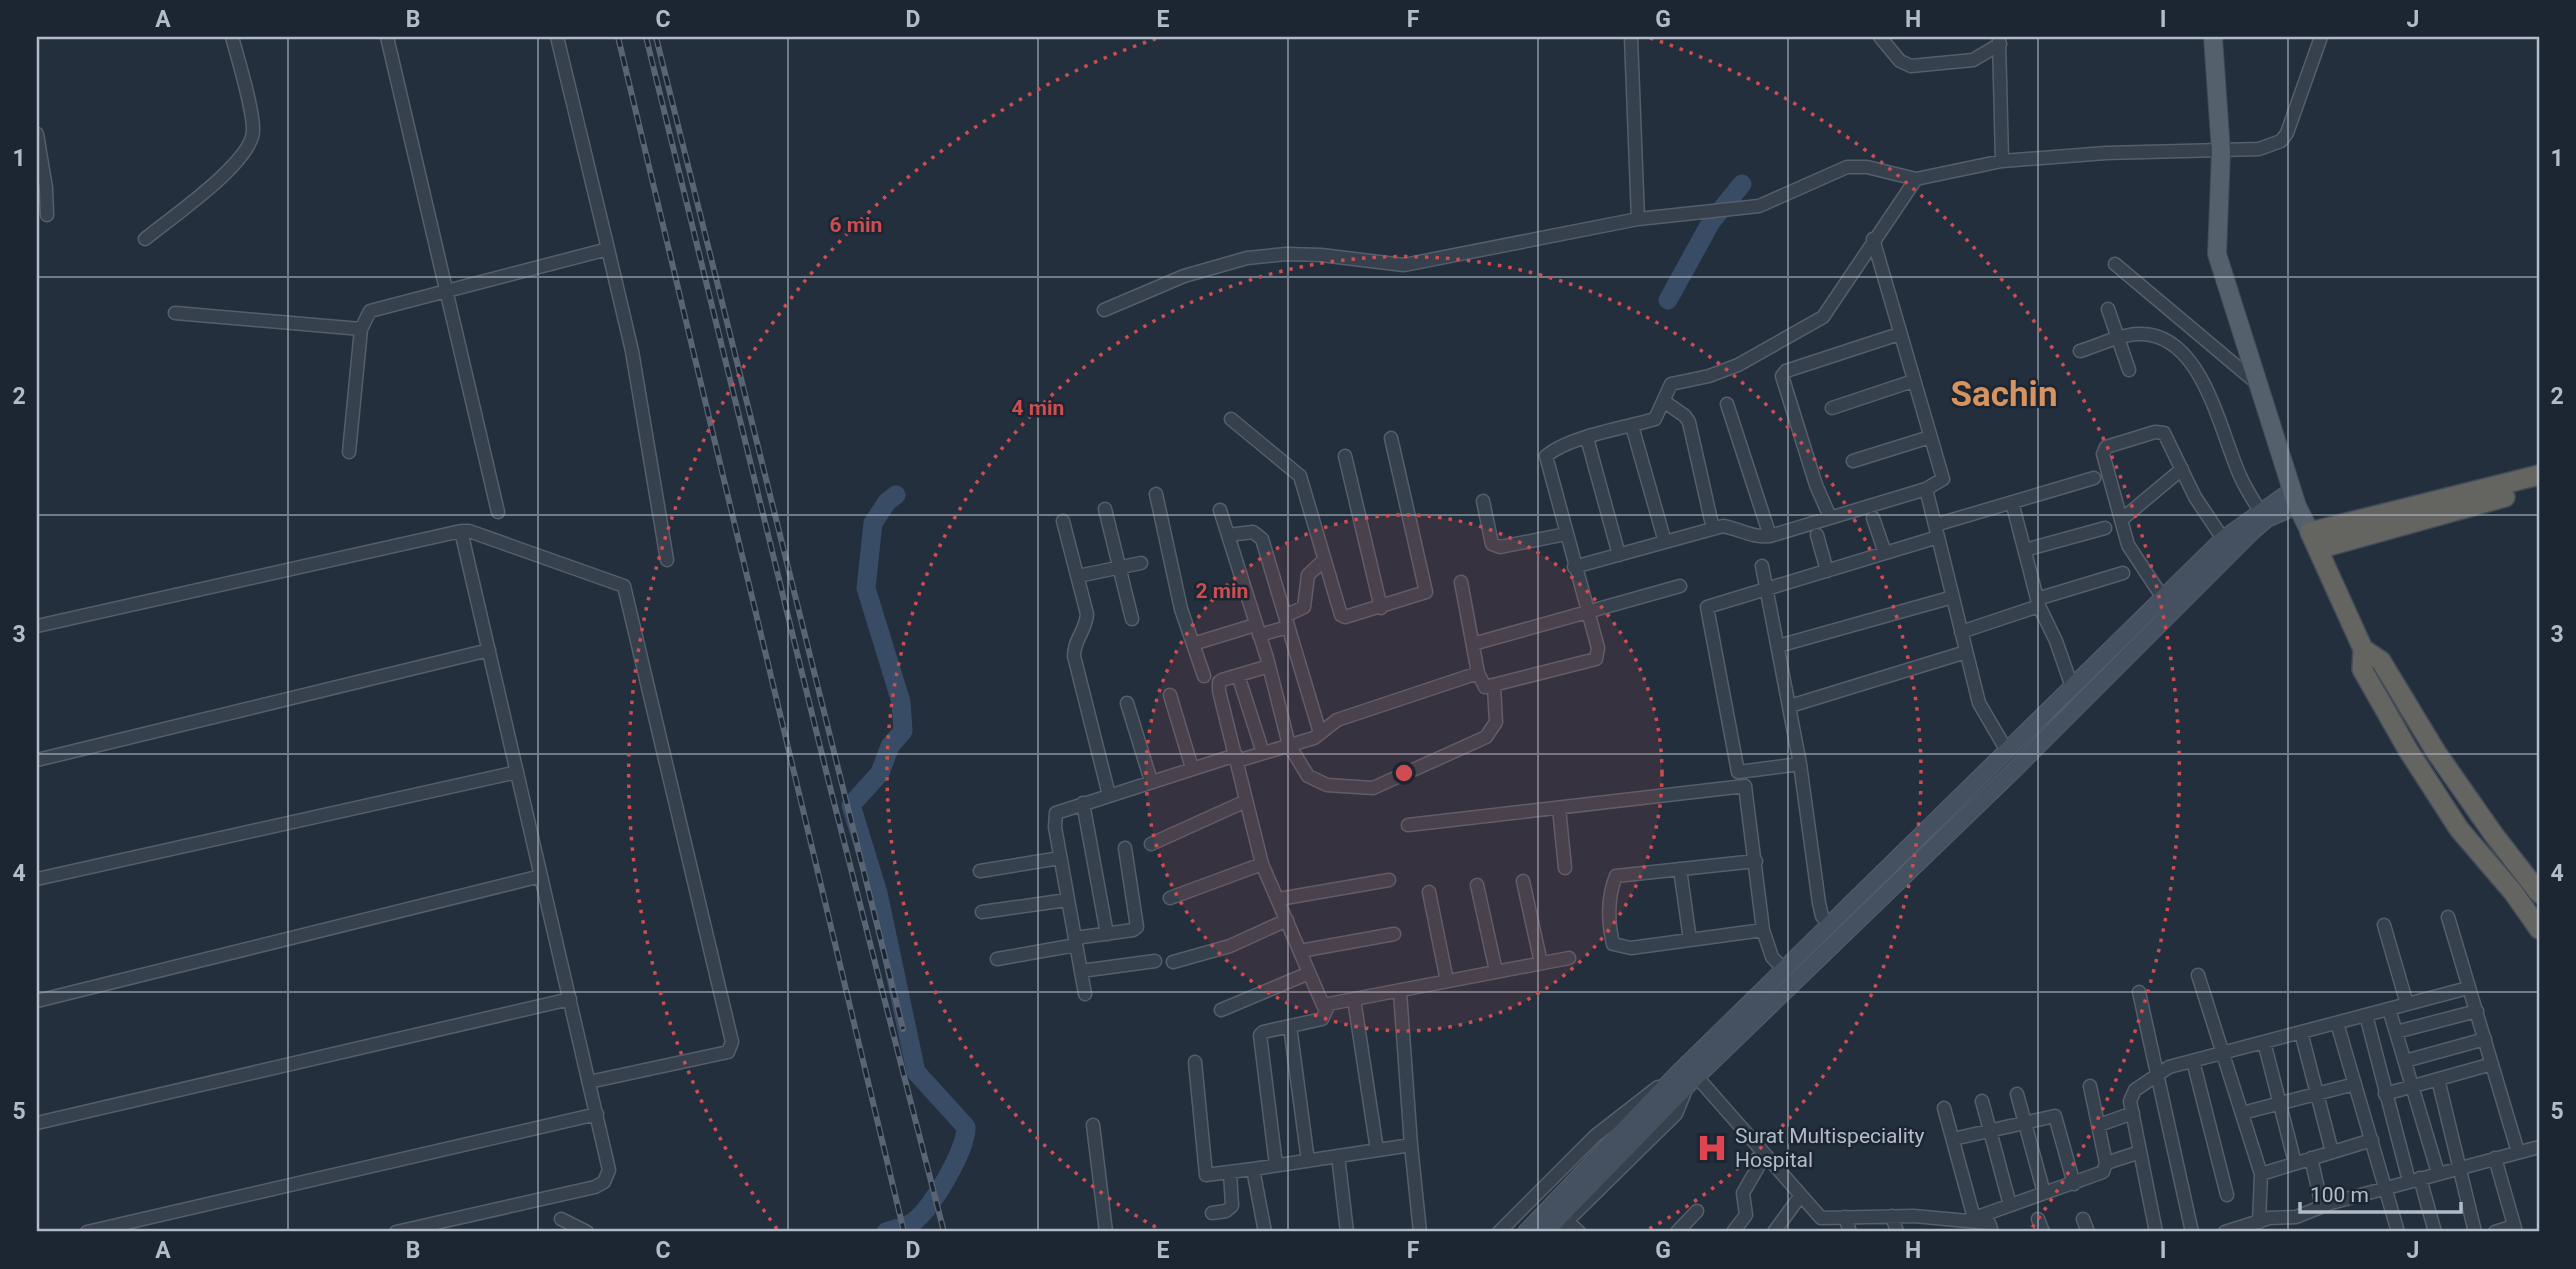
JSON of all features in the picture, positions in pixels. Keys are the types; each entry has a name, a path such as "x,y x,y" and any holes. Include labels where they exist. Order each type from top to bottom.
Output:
{"highway":[{"path":"2314,540 2539,475"},
{"path":"2314,540 2539,487"},
{"path":"2314,540 2363,649 2362,669 2408,750 2459,829 2514,892 2539,929"},
{"path":"2363,649 2381,661 2436,752 2494,835 2538,888"}],"main road":[{"path":"2213,37 2221,152 2217,254 2294,498 2314,540"},
{"path":"1545,1232 1570,1198 1688,1077 1784,970 2223,539 2260,510 2294,498"},
{"path":"1688,1077 1826,954 2252,532 2294,498"},
{"path":"2006,753 2017,767"},
{"path":"1928,829 1940,842"},
{"path":"1814,941 1826,954"},
{"path":"1526,1232 1570,1198"}],"street":[{"path":"145,239 233,166 246,151 254,132 232,37"},
{"path":"387,37 498,512"},
{"path":"557,37 632,351 667,560"},
{"path":"1631,37 1638,219"},
{"path":"1880,37 1900,61 1911,66 1973,60 1999,41"},
{"path":"1104,310 1184,276 1247,258 1286,254 1321,255 1404,265 1638,219 1759,206 1847,167 1886,170 1906,179 1916,180 2002,161 2106,153 2259,149 2281,141 2287,133 2321,37"},
{"path":"1999,41 2002,161"},
{"path":"37,134 46,188 47,215"},
{"path":"1461,582 1478,673 1485,687 1494,687 1596,659 1598,648 1546,456 1554,450 1587,438 1656,419 1671,384 1709,376 1738,365 1823,317 1873,239 1916,180"},
{"path":"1574,567 1723,526 1740,528 1756,537 1770,536 1926,489 1943,479 1873,239"},
{"path":"349,452 361,329 370,311 608,249"},
{"path":"2115,264 2259,385"},
{"path":"2108,309 2129,370"},
{"path":"175,313 361,329"},
{"path":"1830,517 1816,485 1782,376 1786,371 1899,334"},
{"path":"2080,351 2138,334 2172,344 2185,356 2214,403 2240,477 2260,510"},
{"path":"1832,408 1913,381"},
{"path":"1665,402 1689,422 1713,528"},
{"path":"1727,404 1770,536"},
{"path":"1231,419 1300,476 1341,615 1351,617 1422,596 1428,587 1391,438"},
{"path":"1632,426 1665,542"},
{"path":"2163,598 2135,559 2103,454 2106,447 2155,432 2164,433 2194,498 2223,539"},
{"path":"1853,461 1930,437"},
{"path":"1587,438 1619,555"},
{"path":"1345,456 1381,608"},
{"path":"2121,520 2182,469"},
{"path":"1800,764 1738,772 1726,720 1707,607 1885,554 2012,502 2094,478"},
{"path":"1926,489 1979,703 2006,753"},
{"path":"1156,494 1181,609 1204,676"},
{"path":"1483,501 1492,544 1500,547 1566,534"},
{"path":"2012,502 2038,603 2056,640 2072,687"},
{"path":"1105,509 1132,619"},
{"path":"1220,510 1269,666 1289,745 1308,776 1327,785 1373,788 1486,737 1496,722 1494,687"},
{"path":"1873,518 1885,554"},
{"path":"1063,522 1087,622 1076,639 1074,656 1109,795"},
{"path":"2025,550 2105,528"},
{"path":"396,1232 604,1182 608,1162 461,531"},
{"path":"37,626 461,531 469,531 620,582 625,586 732,1042 728,1052 589,1082"},
{"path":"1228,535 1258,534 1320,733"},
{"path":"1817,535 1828,571"},
{"path":"1194,644 1287,622 1304,607 1308,575 1324,560"},
{"path":"1078,576 1141,564"},
{"path":"1762,566 1800,764 1819,903 1822,916 1830,925"},
{"path":"1961,632 2123,573"},
{"path":"1473,644 1680,586"},
{"path":"1778,646 1952,597"},
{"path":"37,760 489,650"},
{"path":"1790,706 1966,652"},
{"path":"1269,666 1222,680 1219,686 1262,864 1323,1005 1569,958"},
{"path":"1085,995 1054,819 1064,809 1192,768 1289,745 1320,733 1337,720 1478,673"},
{"path":"1238,675 1263,753"},
{"path":"1170,695 1192,768"},
{"path":"1127,703 1151,782"},
{"path":"1742,771 1756,861 1762,930 1772,957 1784,970"},
{"path":"37,879 517,772"},
{"path":"1408,825 1745,786"},
{"path":"1151,844 1246,802"},
{"path":"1083,803 1107,934"},
{"path":"1559,808 1565,868"},
{"path":"997,959 1133,930 1137,926 1125,848"},
{"path":"980,871 1060,858"},
{"path":"1756,861 1616,876 1610,890 1609,927 1613,944 1631,948 1762,930"},
{"path":"1170,898 1262,864"},
{"path":"1680,869 1690,940"},
{"path":"37,1000 541,876"},
{"path":"1279,899 1389,880"},
{"path":"1524,881 1541,963"},
{"path":"1477,885 1496,971"},
{"path":"2514,892 2538,888"},
{"path":"1429,892 1447,981"},
{"path":"982,912 1067,900"},
{"path":"2448,917 2518,1152"},
{"path":"1173,962 1230,946 1287,920"},
{"path":"2384,925 2407,1004"},
{"path":"1300,951 1394,934"},
{"path":"1081,971 1155,961"},
{"path":"1221,1010 1310,973"},
{"path":"2198,975 2261,1174 2259,1222"},
{"path":"2157,1232 2131,1095 2158,1074 2193,1061 2468,988"},
{"path":"1400,992 1410,1145 1420,1232"},
{"path":"2139,992 2192,1232"},
{"path":"37,1124 570,999"},
{"path":"1354,999 1377,1150"},
{"path":"1276,1166 1260,1035 1263,1032 1322,1019 1329,1004"},
{"path":"2389,1009 2438,1173"},
{"path":"2396,1032 2477,1011"},
{"path":"2366,1015 2385,1094 2435,1232"},
{"path":"2337,1023 2398,1232"},
{"path":"1290,1026 1308,1161"},
{"path":"2301,1032 2332,1152"},
{"path":"2404,1061 2485,1039"},
{"path":"2264,1042 2295,1163"},
{"path":"2193,1061 2227,1195"},
{"path":"1195,1062 1206,1175 1410,1145"},
{"path":"2385,1094 2492,1064"},
{"path":"1688,1077 1765,1155 1821,1218 1892,1216 1970,1219 1989,1223 1992,1232"},
{"path":"1556,1232 1676,1114 1688,1077"},
{"path":"1499,1232 1595,1136 1688,1077"},
{"path":"2438,1079 2475,1232"},
{"path":"2242,1113 2355,1084"},
{"path":"2090,1086 2106,1163"},
{"path":"2017,1094 2044,1193"},
{"path":"1982,1101 2010,1206"},
{"path":"1944,1108 1970,1219"},
{"path":"2099,1125 2133,1113"},
{"path":"87,1232 597,1114"},
{"path":"1953,1139 2051,1115 2058,1119 2074,1184"},
{"path":"1093,1125 1106,1232"},
{"path":"2261,1174 2372,1139"},
{"path":"2225,1232 2259,1222 2296,1217 2322,1206 2386,1187 2539,1147"},
{"path":"1970,1219 2097,1176 2106,1163 2140,1152"},
{"path":"1733,1232 1746,1215 1743,1193 1765,1155"},
{"path":"1338,1156 1347,1232"},
{"path":"2311,1158 2322,1206"},
{"path":"2495,1158 2515,1229 2495,1232"},
{"path":"1253,1169 1265,1232"},
{"path":"1212,1213 1226,1211 1232,1206 1230,1172"},
{"path":"1774,1232 1801,1195"},
{"path":"1678,1232 1697,1211"},
{"path":"1892,1216 1897,1232"},
{"path":"1845,1217 1850,1232"},
{"path":"561,1219 587,1232"},
{"path":"1942,1219 1945,1232"},
{"path":"2038,1219 2043,1232"},
{"path":"2083,1219 2088,1232"},
{"path":"1567,1221 1579,1232"}],"waterway":[{"path":"1668,300 1711,222 1742,184"},
{"path":"886,1232 913,1222 929,1205 954,1164 965,1137 966,1127 916,1072 878,893 851,805 880,773 890,746 903,731 901,702 866,588 873,523 887,502 896,495"}],"railway":[{"path":"618,37 904,1232"},
{"path":"646,37 828,779 944,1232"},
{"path":"656,37 903,1029"}],"place":[{"name":"Surat Multispeciality Hospital","path":"1712,1148"}],"district":[{"name":"Sachin","path":"2004,394"}]}
